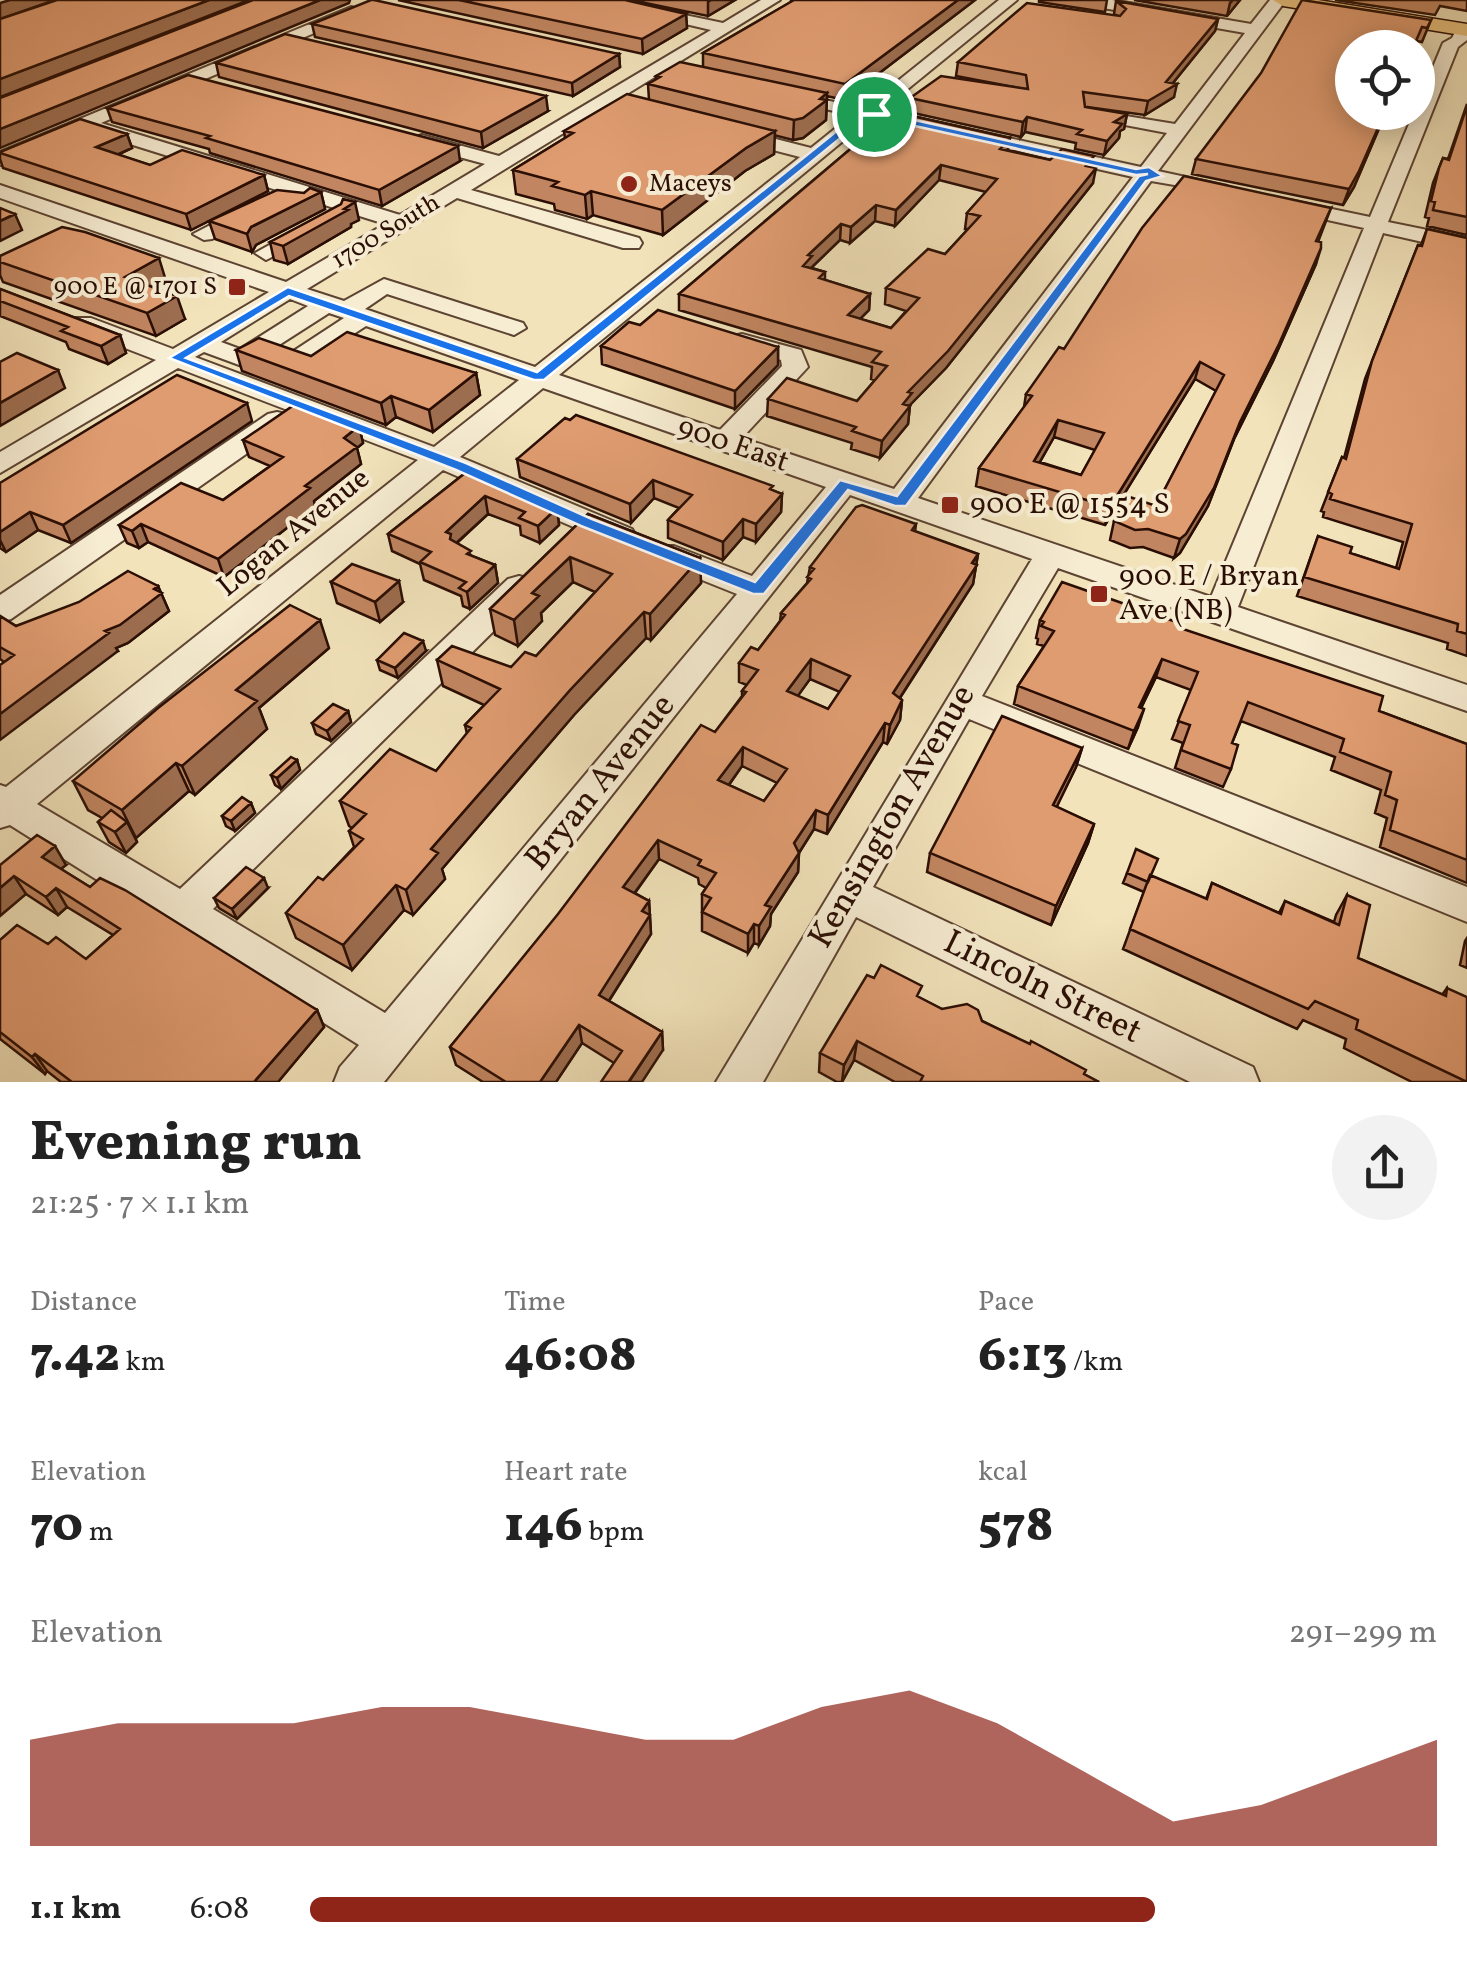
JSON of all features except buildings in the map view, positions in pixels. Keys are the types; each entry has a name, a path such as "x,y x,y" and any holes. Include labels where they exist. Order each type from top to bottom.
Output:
{"main road":[{"path":"1281,0 1460,30"},
{"path":"1335,0 1460,30"}],"street":[{"path":"591,0 726,28"},
{"name":"1700 South","path":"0,464 596,106 652,65 772,0"},
{"path":"1086,0 1256,30"},
{"path":"900,502 1281,0"},
{"path":"0,159 366,2"},
{"name":"Logan Avenue","path":"3,806 867,112 922,78 1012,3"},
{"path":"1072,15 1139,27"},
{"path":"1220,613 1376,225 1460,30"},
{"path":"287,38 313,45"},
{"path":"652,65 683,72"},
{"path":"191,79 218,86"},
{"path":"776,92 1467,245"},
{"path":"554,102 638,110"},
{"path":"1089,113 1180,130"},
{"path":"84,124 394,227"},
{"path":"709,128 814,155"},
{"path":"408,138 501,162"},
{"path":"454,190 632,243"},
{"name":"900 East","path":"0,191 1467,698"},
{"path":"204,234 279,196 394,227"},
{"path":"266,253 336,214"},
{"path":"47,237 82,220"},
{"path":"298,359 345,311 384,286 514,328 476,356"},
{"path":"626,306 662,318"},
{"path":"52,312 244,365 298,333 294,325 345,311"},
{"path":"723,336 792,355 795,367 724,442"},
{"path":"190,350 296,407 439,458 758,590"},
{"path":"0,611 296,407"},
{"name":"Bryan Avenue","path":"356,1082 845,483"},
{"path":"181,914 586,522"},
{"name":"Kensington Avenue","path":"738,1082 1052,554"},
{"path":"961,702 1467,905"},
{"path":"3,806 390,1040"},
{"name":"Lincoln Street","path":"848,894 1237,1082"}],"place":[{"name":"Maceys","path":"629,184"},
{"name":"900 E @ 1701 S","path":"237,287"},
{"name":"900 E @ 1554 S","path":"950,505"},
{"name":"900 E / Bryan Ave (NB)","path":"1099,594"}],"route":[{"path":"874,114 1136,172 1149,170 1158,176 1143,178 900,502 845,483 758,590 461,467 176,358 288,291 539,377 862,116 874,114"}]}
